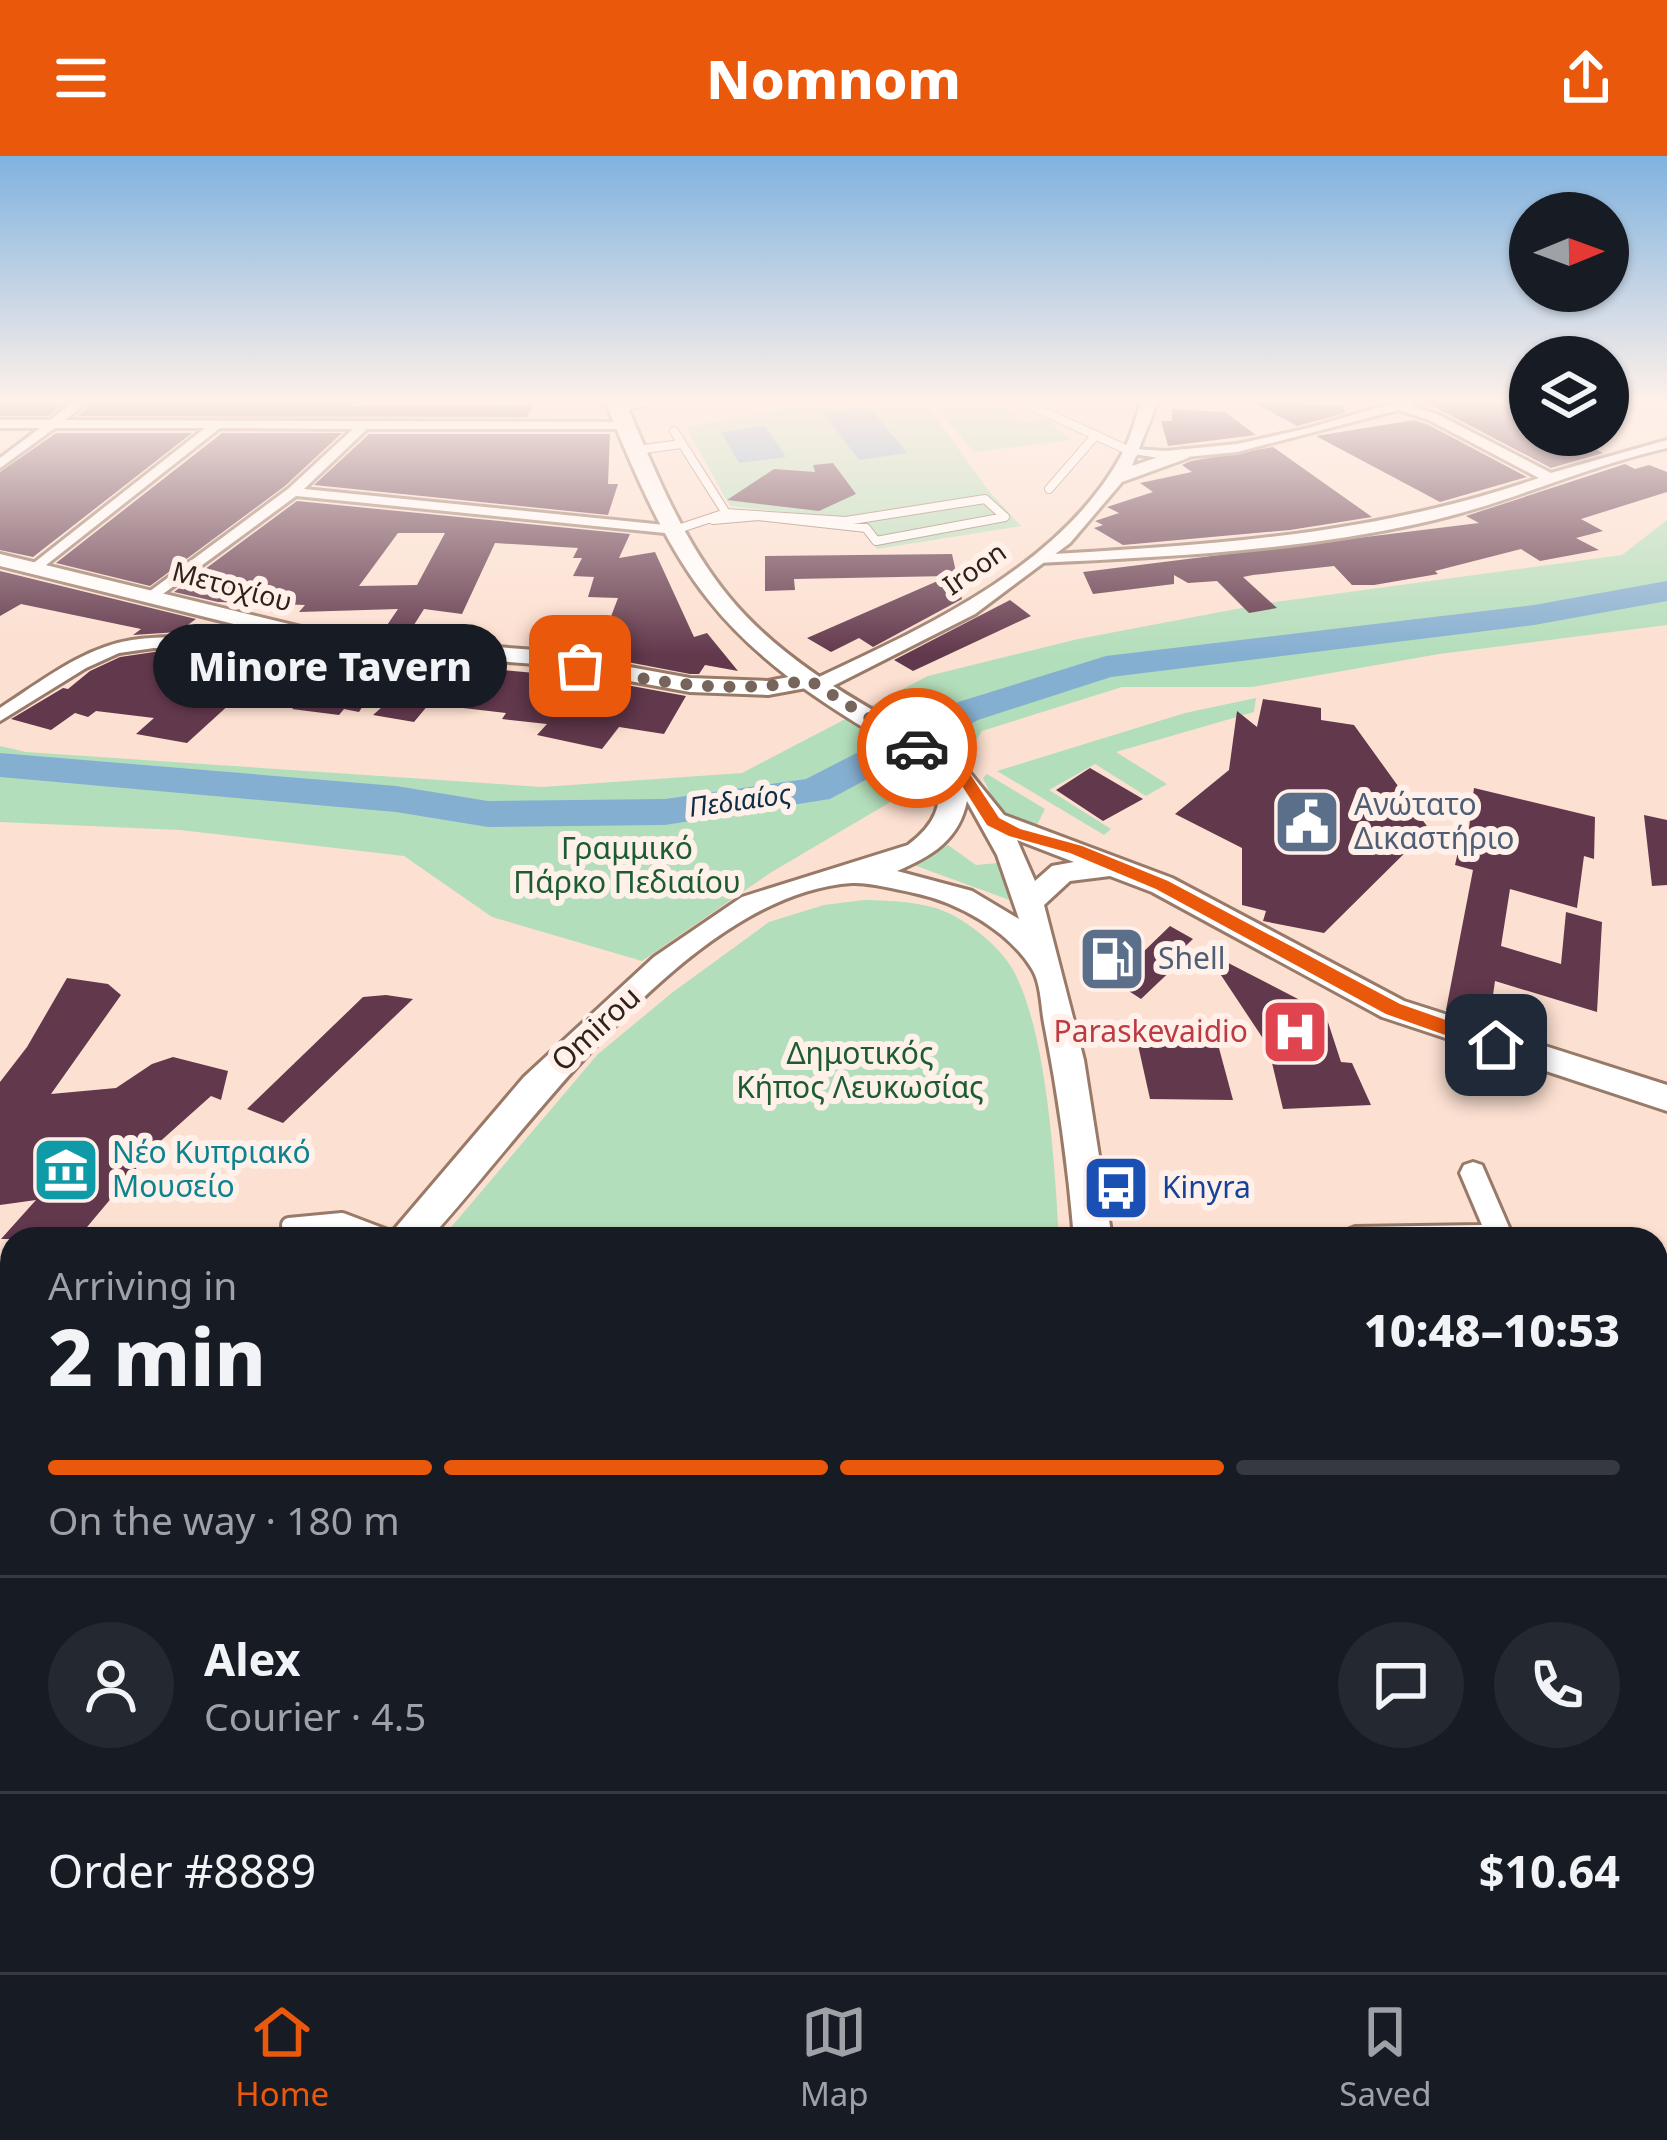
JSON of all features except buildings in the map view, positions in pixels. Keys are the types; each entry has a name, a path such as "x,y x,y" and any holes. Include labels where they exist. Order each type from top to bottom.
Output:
{"main road":[{"path":"654,486 675,530 722,604 758,642 850,709 952,769 973,787 993,821 1028,904 1048,973 1075,1089 1092,1227"},
{"name":"Iroon","path":"813,684 936,628 1037,559 1109,486"},
{"name":"Μετοχίου","path":"0,560 310,638 536,657 690,685 768,688 813,684"},
{"name":"Omirou","path":"415,1227 535,1088 619,1004 758,900 782,889 897,862 942,835 958,808 952,769"},
{"path":"993,821 1162,885 1393,1009 1667,1098"},
{"path":"1028,904 1062,873 1118,867"},
{"name":"Omirou","path":"830,877 893,879 951,893 1010,924 1048,973"}],"street":[{"path":"36,568 140,486"},
{"path":"152,597 300,486"},
{"path":"1037,559 1197,551 1330,536 1478,504 1525,486"},
{"path":"293,492 675,530"},
{"path":"0,716 92,658 118,648 262,646 310,638"},
{"path":"1473,1173 1497,1227"}],"lane":[{"path":"708,486 726,513"},
{"path":"1048,489 1051,486"},
{"path":"675,530 712,520 758,516 866,528 876,541 1006,517 985,499 847,521 726,513 712,520"},
{"path":"289,1225 342,1216 372,1227"}],"green space":[{"path":"719,486 985,486 1021,526 877,549 861,530 851,530 841,518 730,506"},
{"name":"Γραμμικό Πάρκο Πεδιαίου","path":"1667,520 1667,625 1439,654 1252,687 1122,687 982,731 965,758 770,873 642,961 492,917 404,856 180,830 0,822 0,746 26,752 542,787 742,773 928,676 1078,639 1268,603 1622,555"},
{"path":"1256,698 1254,712 1116,752 1167,784 1146,796 1095,764 1049,790 1111,829 1104,835 997,771 1185,713"},
{"path":"987,774 1045,809 1035,829 999,812 983,778"},
{"path":"948,845 976,865 998,863 1015,902 911,864"},
{"name":"Δημοτικός Κήπος Λευκωσίας","path":"864,900 936,908 982,935 1010,965 1023,991 1041,1059 1058,1227 451,1227 598,1054 769,922 824,905"}],"waterway":[{"name":"Πεδιαίος","path":"0,765 396,799 488,814 665,812 816,790 965,712 1106,667 1534,615 1667,591"}],"way so far":[{"path":"580,666 714,687 768,688 809,680 917,748"}],"place":[{"name":"Minore Tavern","path":"580,666"},
{"name":"Ανώτατο Δικαστήριο","path":"1307,822"},
{"name":"Shell","path":"1112,959"},
{"name":"Paraskevaidio","path":"1295,1032"},
{"name":"Νέο Κυπριακό Μουσείο","path":"66,1170"},
{"name":"Kinyra","path":"1116,1188"}],"route":[{"path":"917,748 964,778 993,821 1043,842 1096,856 1162,885 1393,1009 1496,1045"}]}
